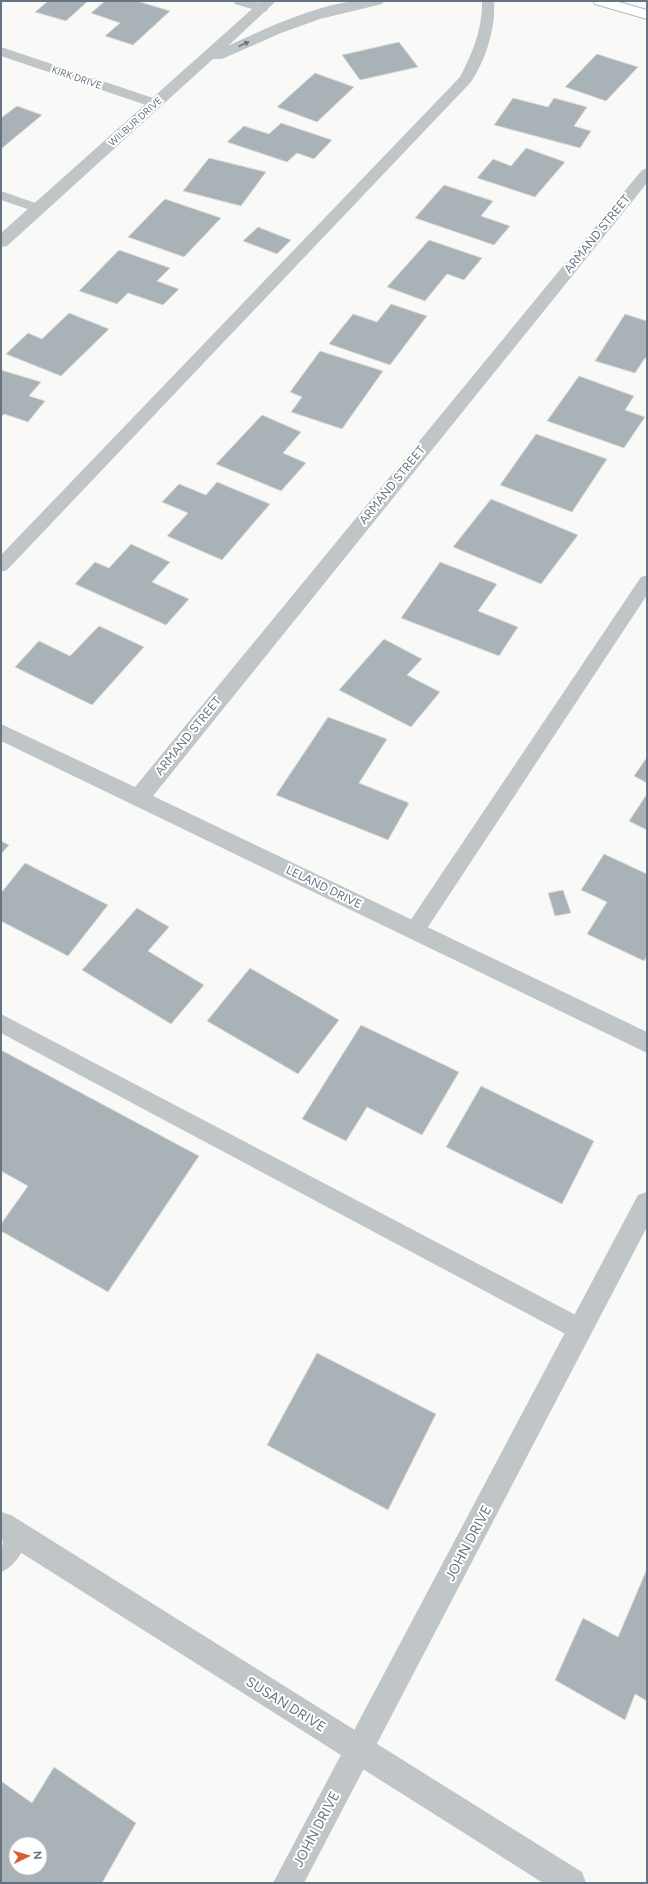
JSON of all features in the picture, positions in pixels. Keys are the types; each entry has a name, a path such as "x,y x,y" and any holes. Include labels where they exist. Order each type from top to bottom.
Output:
{"main road":[{"path":"600,1 647,15"}],"street":[{"path":"196,66 275,29 314,15 378,1"},
{"name":"WILBUR DRIVE","path":"1,242 265,4"},
{"name":"KIRK DRIVE","path":"1,51 154,103"},
{"name":"ARMAND STREET","path":"139,798 163,766 647,173"},
{"name":"LELAND DRIVE","path":"1,732 647,1043"},
{"name":"JOHN DRIVE","path":"288,1883 647,1203"},
{"name":"SUSAN DRIVE","path":"9,1530 359,1749 411,1784 571,1883"}],"lane":[{"path":"240,1 265,4"},
{"path":"1,566 466,79 479,52 489,11 488,1"},
{"path":"1,195 39,209"},
{"path":"415,930 647,581"},
{"path":"1,1023 581,1330"},
{"path":"1,1560 9,1530"}],"building":[{"path":"48,1 88,1 66,21 35,12"},
{"path":"105,1 137,1 170,11 133,45 105,36 120,23 91,13"},
{"path":"399,42 418,67 360,80 342,55"},
{"path":"597,54 638,67 606,101 565,87"},
{"path":"315,73 354,87 317,122 277,107"},
{"path":"513,98 548,107 554,98 587,107 574,126 591,131 580,148 494,125"},
{"path":"17,106 42,115 1,149 1,118"},
{"path":"281,123 332,140 314,159 297,153 287,162 227,142 244,126 269,134"},
{"path":"526,148 565,162 535,197 477,178 493,159 511,166"},
{"path":"209,158 266,172 241,206 183,191"},
{"path":"444,185 493,201 481,216 510,226 494,245 415,218"},
{"path":"165,199 221,218 184,257 128,237"},
{"path":"258,227 291,240 277,254 243,241"},
{"path":"429,240 482,258 464,280 447,274 425,301 387,287"},
{"path":"119,250 170,268 157,281 179,289 163,305 128,293 117,304 79,291"},
{"path":"391,304 427,316 390,365 329,344 353,314 377,322"},
{"path":"69,313 109,329 61,376 6,354 28,333 42,339"},
{"path":"625,314 647,321 647,358 645,358 635,373 595,361"},
{"path":"320,351 383,371 342,429 291,412 302,397 290,392"},
{"path":"1,370 41,382 29,396 45,401 28,422 4,414 1,418"},
{"path":"579,376 634,396 625,410 645,417 624,448 547,421"},
{"path":"262,415 301,432 283,453 306,463 281,491 216,464"},
{"path":"536,434 607,459 572,512 500,485"},
{"path":"217,482 270,504 222,560 167,536 188,513 162,502 179,484 206,495"},
{"path":"491,499 578,535 541,584 453,547"},
{"path":"131,544 170,562 152,582 189,599 166,625 75,584 95,562 109,568"},
{"path":"440,562 497,584 478,611 518,627 499,656 401,618"},
{"path":"99,626 144,647 92,705 15,667 39,641 70,656"},
{"path":"384,639 422,659 407,675 440,692 411,727 339,690"},
{"path":"328,717 387,739 359,783 409,803 388,840 276,795"},
{"path":"647,757 647,783 634,776"},
{"path":"647,794 647,830 629,821"},
{"path":"1,841 9,845 1,854"},
{"path":"604,854 647,874 647,956 644,961 587,934 607,902 581,890"},
{"path":"25,863 108,905 68,956 1,921 1,893"},
{"path":"563,890 571,913 555,916 548,893"},
{"path":"137,908 169,927 148,951 204,985 171,1024 82,970"},
{"path":"250,968 339,1020 298,1074 207,1021"},
{"path":"361,1025 459,1072 422,1135 367,1107 346,1141 302,1119"},
{"path":"1,1050 199,1156 108,1292 1,1231 1,1224 28,1186 1,1171"},
{"path":"481,1086 594,1141 562,1204 446,1147"},
{"path":"317,1353 436,1414 388,1510 267,1445"},
{"path":"647,1569 647,1701 635,1694 625,1720 555,1680 583,1618 618,1637"},
{"path":"54,1767 136,1823 102,1883 1,1883 1,1781 32,1803"}]}
